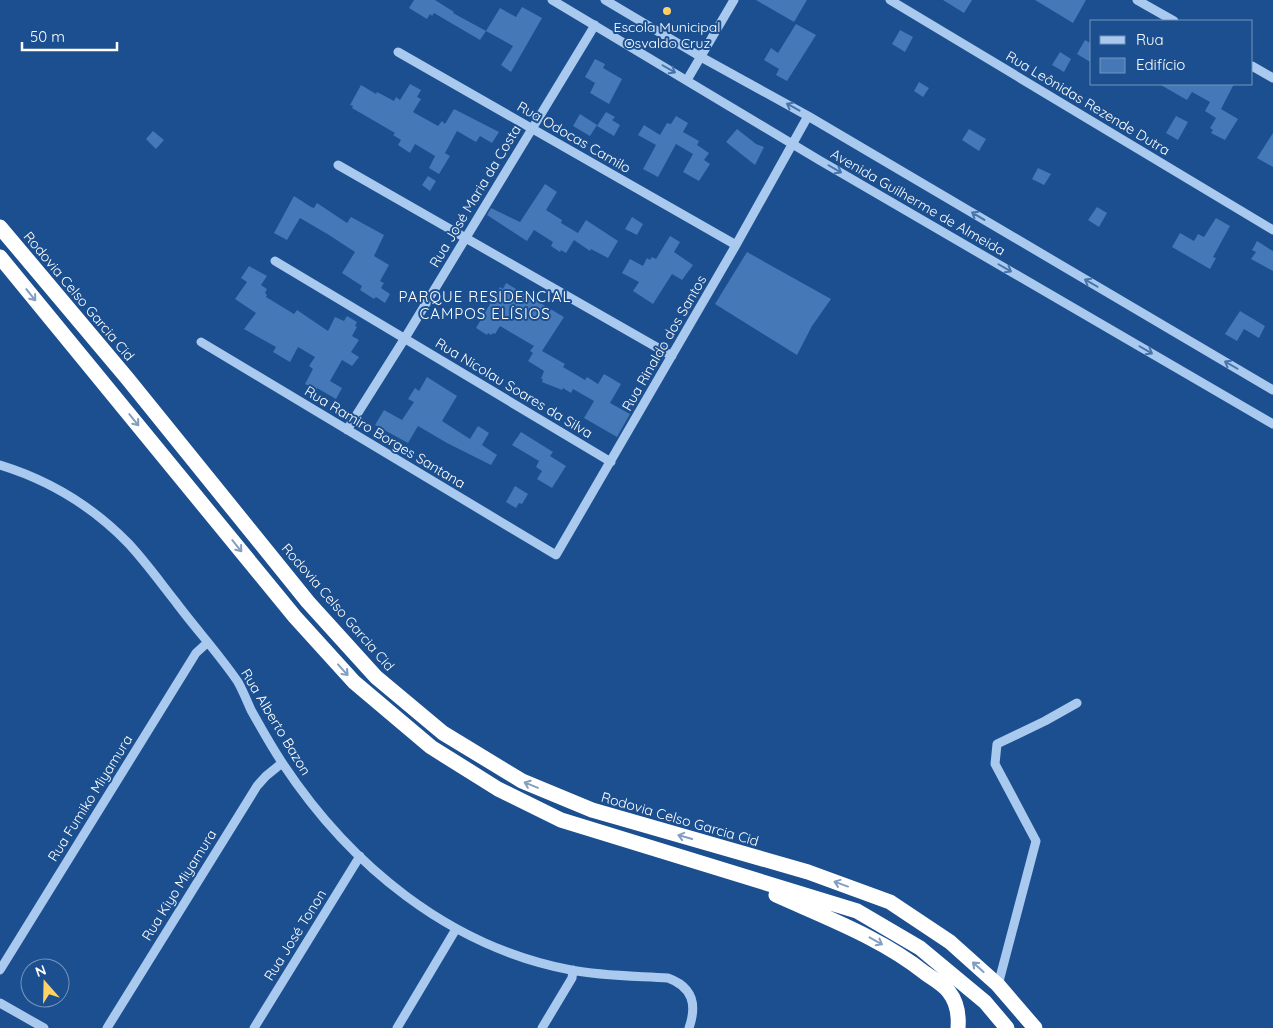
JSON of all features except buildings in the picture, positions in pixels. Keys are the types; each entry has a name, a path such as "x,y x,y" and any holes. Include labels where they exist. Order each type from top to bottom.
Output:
{"highway":[{"name":"Rodovia Celso Garcia Cid","path":"0,228 127,378 308,602 376,677 443,733 522,781 592,810 808,872 890,902 950,942 998,985 1035,1028"},
{"path":"0,257 295,617 354,682 430,747 498,789 562,820 857,912 920,948 985,1002 1007,1028"},
{"path":"721,869 876,940 915,965 943,986 952,997 958,1011 958,1028"}],"street":[{"name":"Avenida Guilherme de Almeida","path":"552,0 793,144 1273,424"},
{"name":"Avenida Guilherme de Almeida","path":"605,0 701,57 808,116 1273,390"},
{"path":"687,80 734,0"},
{"name":"Rua Leônidas Rezende Dutra","path":"890,0 1273,230"},
{"path":"1137,0 1172,20"},
{"name":"Rua José Maria da Costa","path":"347,430 595,26"},
{"name":"Rua Odocas Camilo","path":"398,52 736,246"},
{"path":"1253,67 1273,78"},
{"name":"Rua Rinaldo dos Santos","path":"556,556 736,246 808,116"},
{"path":"338,165 672,356"},
{"name":"Rua Nicolau Soares da Silva","path":"275,260 611,462"},
{"name":"Rua Ramiro Borges Santana","path":"200,342 556,556"},
{"name":"Rua Alberto Bazon","path":"0,465 55,487 94,512 112,527 143,560 238,683 282,763 321,814 360,856 408,898 456,928 509,952 549,965 573,970 674,980 688,991 693,1003 693,1016 688,1028"},
{"name":"Rua Fumiko Miyamura","path":"0,970 196,653 207,643"},
{"path":"998,985 1036,842 995,764 997,744 1077,703"},
{"name":"Rua Kiyo Miyamura","path":"107,1028 257,786 282,763"},
{"name":"Rua José Tonon","path":"254,1028 360,856"},
{"path":"397,1028 456,928"},
{"path":"542,1028 572,978 573,970"},
{"path":"0,1003 44,1028"}],"place":[{"name":"Escola Municipal Osvaldo Cruz","path":"667,11"}],"district":[{"name":"PARQUE RESIDENCIAL CAMPOS ELÍSIOS","path":"485,306"}]}
